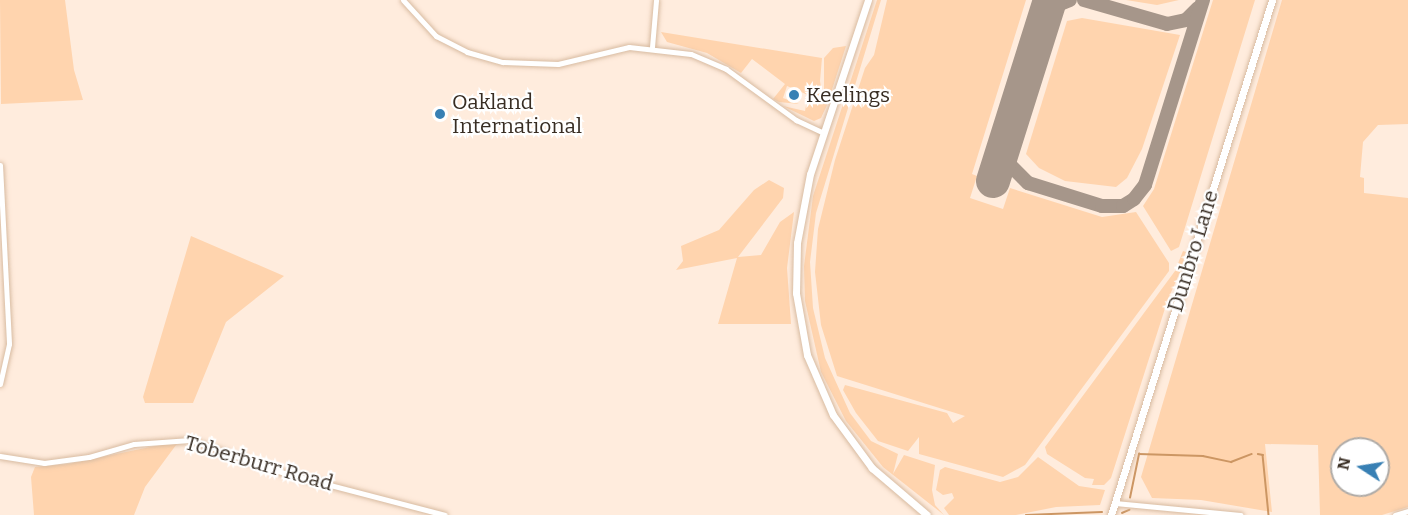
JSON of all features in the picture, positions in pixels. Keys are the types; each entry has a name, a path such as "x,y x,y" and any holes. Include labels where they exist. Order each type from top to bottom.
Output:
{"main road":[{"path":"868,0 822,132 797,243 796,293 803,339 822,394 845,435 884,480 927,515"},
{"name":"Dunbro Lane","path":"1111,515 1272,0"}],"street":[{"path":"403,0 436,36 467,52 503,62 558,64 605,51 652,47 716,64 796,120 822,132"},
{"path":"652,47 656,0"},
{"path":"0,165 9,344 0,384"},
{"name":"Toberburr Road","path":"0,456 45,463 89,457 134,444 190,440 284,473 444,515"},
{"path":"1115,503 1240,515"},
{"path":"1395,515 1408,511"}],"shaded area":[{"path":"0,0 65,0 74,70 83,100 1,104"},
{"path":"877,0 881,0 816,213 810,262 813,308 825,358 850,413 871,441 898,454 893,474 904,455 935,465 932,490 935,505 944,515 883,467 846,421 821,372 805,301 804,266 813,196"},
{"path":"887,0 1026,0 972,174 977,176 970,198 1003,209 1010,188 1102,217 1136,212 1169,263 1169,271 1025,465 1003,477 919,454 919,437 908,451 878,441 856,413 843,390 845,385 947,413 953,423 965,416 837,376 821,325 815,272 818,229 835,160 865,68 874,55"},
{"path":"1126,0 1179,0 1157,5"},
{"path":"1213,0 1255,0 1179,247 1171,251 1143,206 1154,189"},
{"path":"1282,0 1408,0 1408,124 1378,125 1363,142 1360,177 1364,178 1364,193 1408,198 1408,507 1382,515 1320,515 1318,445 1265,444 1272,512 1201,500 1152,498 1141,477"},
{"path":"1082,18 1180,35 1142,149 1127,178 1116,187 1065,181 1039,168 1026,154 1067,21"},
{"path":"661,32 822,58 820,81 824,104 824,58 833,48 846,46 827,105 821,118 814,121 783,106 805,111 808,95 787,86 783,98 799,104 779,102 773,99 785,84 752,59 741,73 707,53 667,42"},
{"path":"769,180 784,188 783,198 738,257 761,255 780,222 794,212 787,268 791,324 718,324 737,258 676,270 683,261 681,246 719,230 754,190"},
{"path":"191,236 284,276 226,322 193,403 145,403 143,397"},
{"path":"1183,251 1186,252 1182,268 1168,299 1111,478 1104,485 1092,485 1094,479 1085,478 1047,454 1045,447 1175,271"},
{"path":"179,441 145,487 134,515 34,515 31,477 35,467 68,464"},
{"path":"1038,457 1079,486 1105,490 1100,505 1056,507 1016,515 949,515 944,508 954,498 952,493 943,495 936,490 940,470 945,467 1000,482 1018,477"}],"waterway":[{"path":"1130,498 1139,454 1203,456 1231,462 1252,454"},
{"path":"1258,454 1263,455 1269,515"},
{"path":"1122,513 1129,510"},
{"path":"1026,515 1102,512"}],"taxiway":[{"path":"1042,23 1055,6 1070,0"},
{"path":"1084,0 1167,24 1186,20 1198,8"},
{"path":"1007,139 1007,162 1028,183 1102,206 1123,206 1134,199 1145,185 1203,0"}],"runway":[{"path":"993,181 1050,0"}],"place":[{"name":"Keelings","path":"794,95"},
{"name":"Oakland International","path":"440,114"}]}
